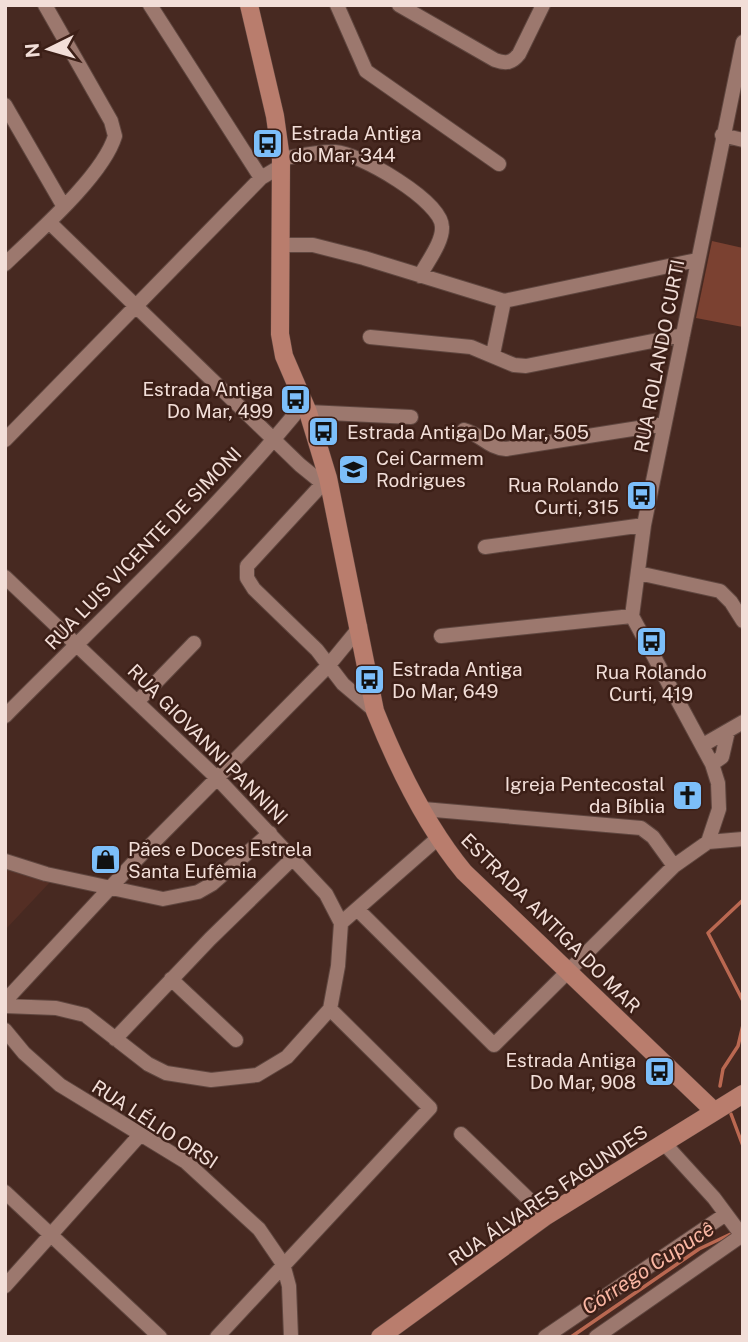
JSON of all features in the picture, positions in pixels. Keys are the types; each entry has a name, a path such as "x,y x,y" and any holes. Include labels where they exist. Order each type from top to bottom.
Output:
{"street":[{"path":"5,264 64,207 108,150 115,131 45,5"},
{"path":"150,5 261,178"},
{"name":"ESTRADA ANTIGA DO MAR","path":"249,5 275,116 281,162 280,334 284,356 306,407 325,480 360,627 375,711 438,838 464,872 715,1111"},
{"path":"337,5 366,71 499,164"},
{"path":"399,5 495,60 506,62 514,60 542,5"},
{"name":"RUA ROLANDO CURTI","path":"632,616 644,525 743,43"},
{"path":"5,105 64,207"},
{"path":"722,135 743,140"},
{"path":"5,440 261,178 281,162 337,151 351,155 400,182 437,212 441,220 442,234 420,275"},
{"path":"50,223 300,465 325,480 247,566 247,578 254,589 317,650 343,684 375,711"},
{"path":"280,245 313,245 506,301 698,260"},
{"path":"496,356 506,301"},
{"path":"370,337 471,347 514,365 545,363 683,335"},
{"path":"306,407 411,417"},
{"name":"RUA LUIS VICENTE DE SIMONI","path":"5,716 306,407"},
{"path":"464,430 499,449 522,448 664,424"},
{"path":"485,547 644,525"},
{"path":"638,573 720,591 743,621"},
{"name":"RUA GIOVANNI PANNINI","path":"5,577 217,778 294,857 326,894 341,923"},
{"path":"441,636 632,616 712,764 718,783 719,809 708,842"},
{"path":"5,1003 111,888 328,666 360,627"},
{"path":"138,702 194,643"},
{"path":"704,745 743,722"},
{"path":"712,764 722,757 728,731"},
{"path":"423,809 641,828 653,837 674,866"},
{"path":"5,862 17,867 163,899 198,892 212,884 270,833"},
{"path":"5,1003 72,1010 85,1015 148,1064 166,1073 211,1080 237,1078 273,1067 330,1009 338,966 341,923 438,838"},
{"path":"357,909 494,1045 674,866 708,842 743,839"},
{"path":"115,1039 171,979 294,857"},
{"path":"171,979 236,1040"},
{"path":"217,1337 430,1108 330,1009"},
{"name":"RUA LÉLIO ORSI","path":"5,1030 30,1059 60,1086 186,1162 259,1229 284,1264 289,1286 291,1337"},
{"name":"RUA ÁLVARES FAGUNDES","path":"380,1337 546,1216 743,1094"},
{"path":"461,1134 546,1216"},
{"path":"5,1286 139,1136"},
{"path":"596,1337 741,1235 727,1215 663,1142"},
{"path":"5,1192 52,1233 160,1337"},
{"path":"545,1337 727,1215"}],"shaded area":[{"path":"712,241 743,248 743,327 696,318"},
{"path":"5,867 20,874 51,881 5,930"}],"waterway":[{"name":"Córrego Cupucê","path":"743,900 708,933 743,1001"},
{"name":"Córrego Cupucê","path":"720,1086 723,1069 738,1046 743,1025"},
{"name":"Córrego Cupucê","path":"731,1114 743,1146"},
{"name":"Córrego Cupucê","path":"571,1337 699,1249 735,1232"}],"place":[{"name":"Estrada Antiga do Mar, 344","path":"268,144"},
{"name":"Estrada Antiga Do Mar, 499","path":"296,400"},
{"name":"Estrada Antiga Do Mar, 505","path":"324,432"},
{"name":"Cei Carmem Rodrigues","path":"353,469"},
{"name":"Rua Rolando Curti, 315","path":"642,496"},
{"name":"Rua Rolando Curti, 419","path":"651,641"},
{"name":"Estrada Antiga Do Mar, 649","path":"369,680"},
{"name":"Igreja Pentecostal da Bíblia","path":"688,795"},
{"name":"Pães e Doces Estrela Santa Eufêmia","path":"105,860"},
{"name":"Estrada Antiga Do Mar, 908","path":"659,1071"}]}
